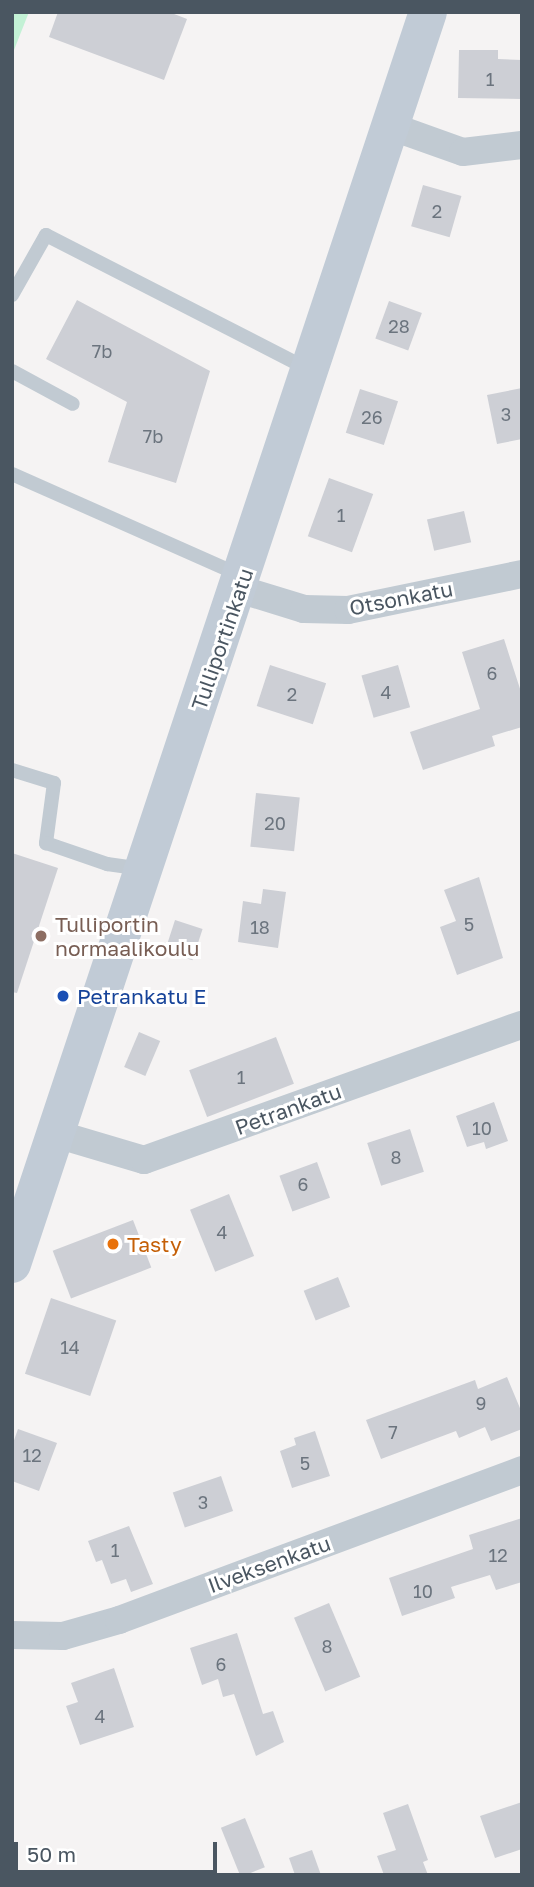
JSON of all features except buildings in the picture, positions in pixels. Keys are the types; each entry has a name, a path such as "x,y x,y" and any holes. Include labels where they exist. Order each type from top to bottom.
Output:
{"street":[{"name":"Tulliportinkatu","path":"16,1242 242,582 309,369 428,12"},
{"path":"390,126 463,152 522,145"},
{"name":"Otsonkatu","path":"242,582 304,609 348,610 522,574"},
{"name":"Petrankatu","path":"53,1133 144,1160 522,1025"},
{"name":"Ilveksenkatu","path":"12,1635 63,1636 119,1620 522,1470"}],"lane":[{"path":"12,295 46,235 309,369"},
{"path":"12,370 73,404"},
{"path":"12,474 242,582"},
{"path":"12,770 54,783 46,843 107,864 144,869"}],"green space":[{"path":"12,12 29,12 14,50 12,50"}],"place":[{"name":"Tulliportin normaalikoulu","path":"41,936"},
{"name":"Petrankatu E","path":"63,996"},
{"name":"Tasty","path":"113,1244"}]}
